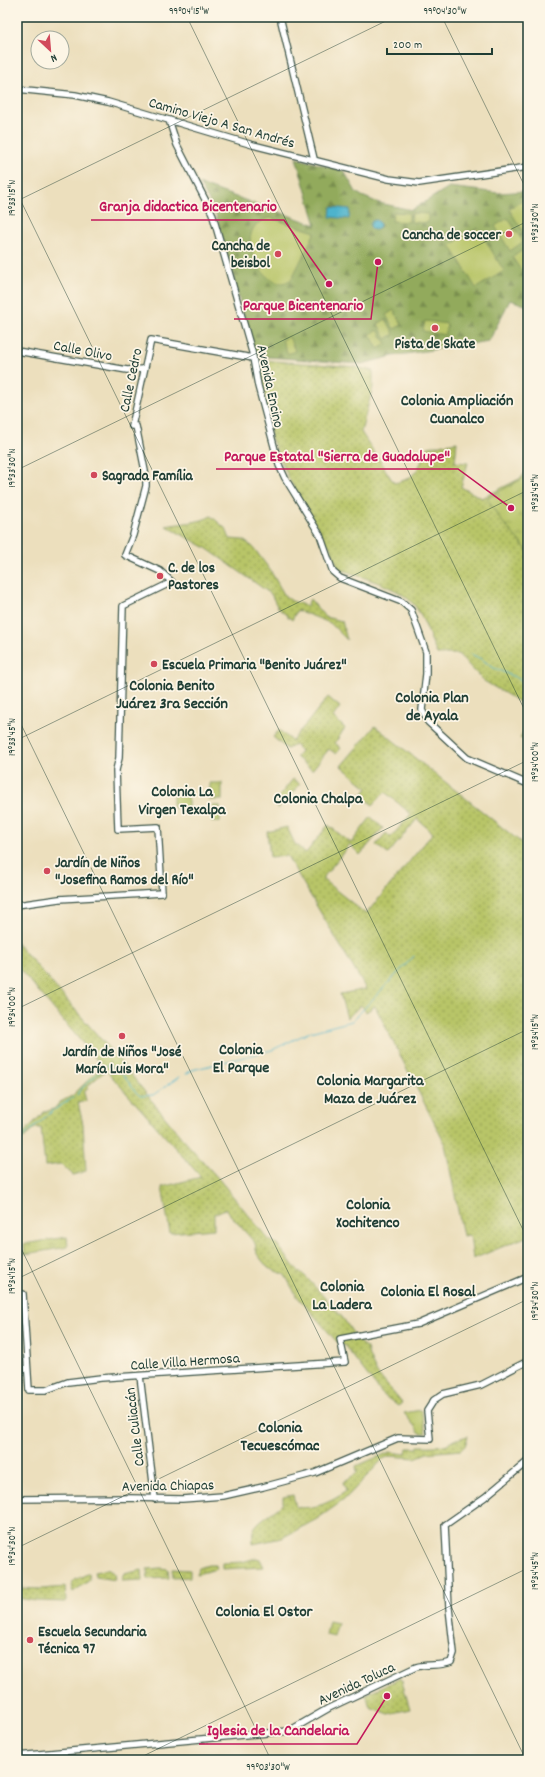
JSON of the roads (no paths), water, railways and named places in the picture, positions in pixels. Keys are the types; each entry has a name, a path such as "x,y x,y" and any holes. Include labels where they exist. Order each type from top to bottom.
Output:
{"street":[{"path":"280,17 314,159"},
{"name":"Camino Viejo A San Andrés","path":"17,89 94,98 253,145 314,159 373,176 419,183 528,167"},
{"name":"Avenida Encino","path":"169,120 178,145 212,214 253,358 258,386 279,465 288,483 320,535 333,572 336,576 405,604 416,620 426,652 426,674 422,710 425,719 467,758 528,784"},
{"name":"Calle Cedro","path":"17,905 59,899 162,893 158,827 118,829 116,770 119,758 123,606 172,582 160,572 125,555 133,535 146,486 146,476 134,426 144,369 152,340 253,358"},
{"name":"Calle Olivo","path":"17,352 127,370 144,369"},
{"name":"Calle Villa Hermosa","path":"20,1294 29,1390 46,1390 75,1381 345,1362 340,1339 365,1333 413,1326 528,1277"},
{"name":"Avenida Chiapas","path":"17,1499 189,1499 237,1494 315,1473 396,1438 430,1439 427,1411 439,1396 481,1385 528,1361"},
{"name":"Calle Culiacán","path":"140,1376 155,1499"},
{"name":"Avenida Toluca","path":"17,1756 289,1731 329,1708 416,1667 431,1664 447,1664 453,1658 454,1653 449,1608 445,1524 485,1497 528,1461"}],"water":[{"path":"331,207 350,209 349,219 330,217"},
{"path":"373,220 377,220 379,221 379,229 373,230 370,227 370,223"}],"waterway":[{"path":"471,654 483,660 492,667 528,683"},
{"path":"186,1074 192,1070 272,1050 310,1032 352,1021 414,956"},
{"path":"77,1095 83,1087 107,1065 122,1073 140,1096 153,1095 179,1077"},
{"path":"17,1138 18,1141 51,1112 74,1097"}],"place":[{"name":"Cancha de soccer","path":"509,234"},
{"name":"Cancha de beisbol","path":"278,254"},
{"name":"Parque Bicentenario","path":"378,262"},
{"name":"Granja didactica Bicentenario","path":"329,284"},
{"name":"Pista de Skate","path":"435,328"},
{"name":"Sagrada Família","path":"94,475"},
{"name":"Parque Estatal \"Sierra de Guadalupe\"","path":"511,508"},
{"name":"C. de los Pastores","path":"160,576"},
{"name":"Escuela Primaria \"Benito Juárez\"","path":"154,664"},
{"name":"Jardín de Niños \"Josefina Ramos del Río\"","path":"47,871"},
{"name":"Jardín de Niños \"José María Luis Mora\"","path":"122,1036"},
{"name":"Escuela Secundaria Técnica 97","path":"30,1640"},
{"name":"Iglesia de la Candelaria","path":"387,1696"}],"district":[{"name":"Colonia Ampliación Cuanalco","path":"457,408"},
{"name":"Colonia Benito Juárez 3ra Sección","path":"172,693"},
{"name":"Colonia Plan de Ayala","path":"432,705"},
{"name":"Colonia Chalpa","path":"318,797"},
{"name":"Colonia La Virgen Texalpa","path":"182,799"},
{"name":"Colonia El Parque","path":"241,1057"},
{"name":"Colonia Margarita Maza de Juárez","path":"370,1088"},
{"name":"Colonia Xochitenco","path":"368,1212"},
{"name":"Colonia El Rosal","path":"428,1290"},
{"name":"Colonia La Ladera","path":"342,1294"},
{"name":"Colonia Tecuescómac","path":"280,1435"},
{"name":"Colonia El Ostor","path":"264,1610"}]}
